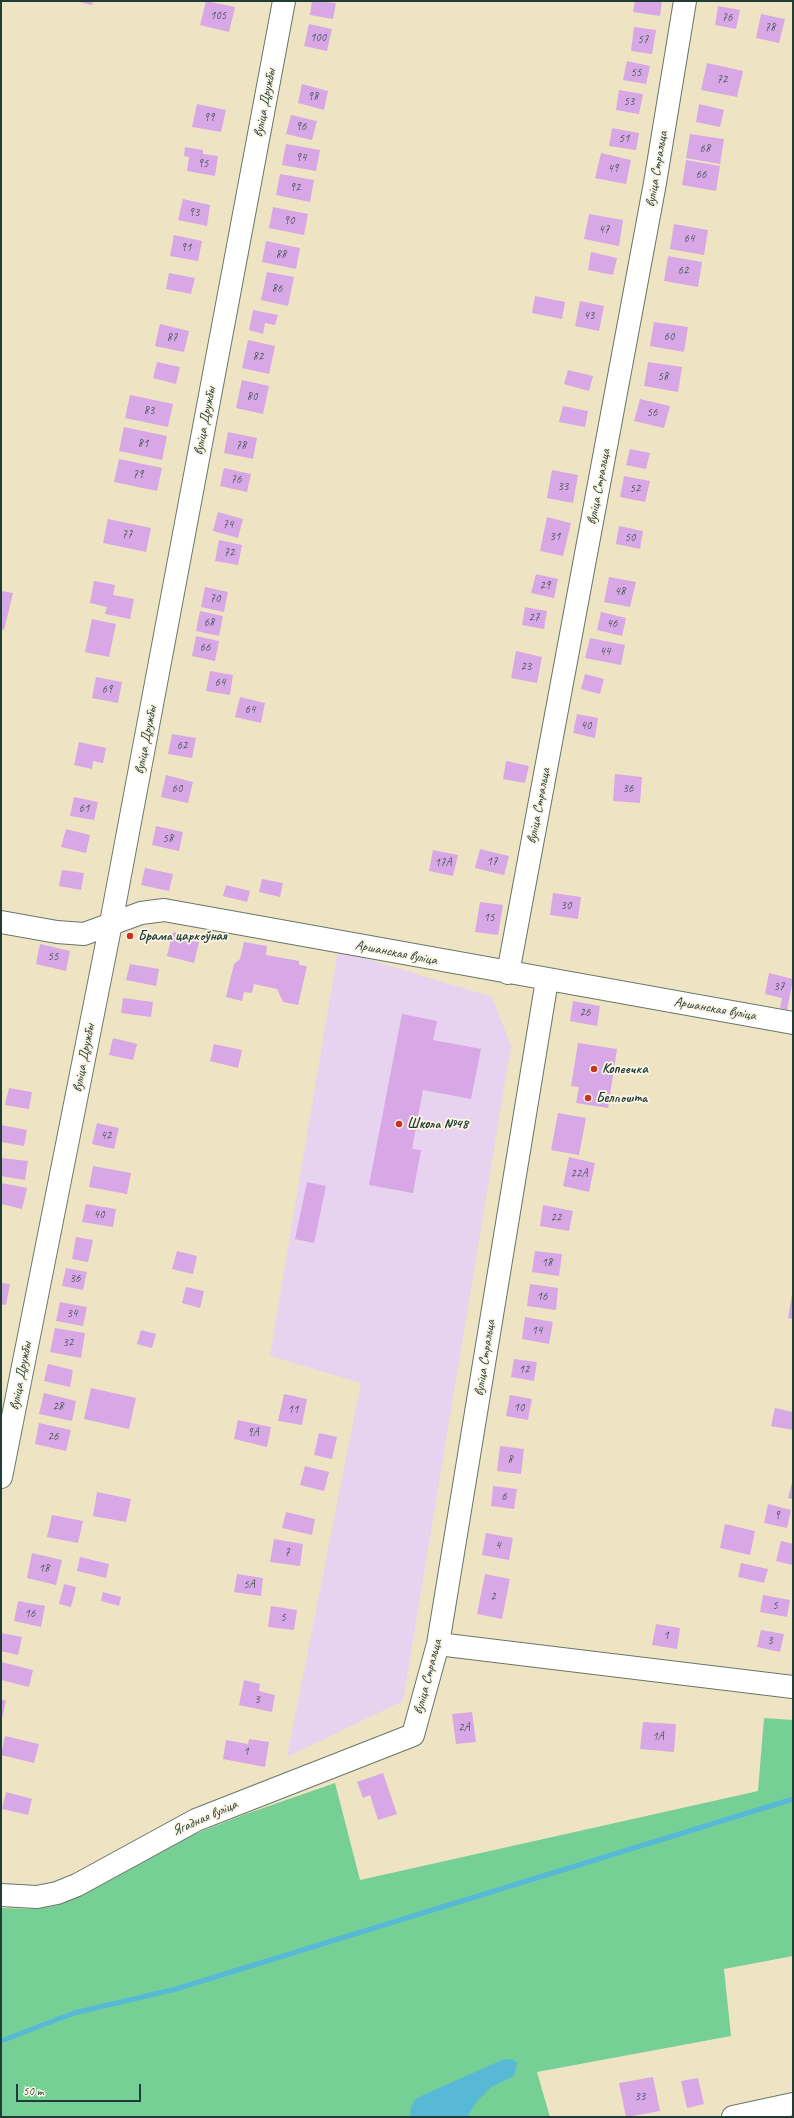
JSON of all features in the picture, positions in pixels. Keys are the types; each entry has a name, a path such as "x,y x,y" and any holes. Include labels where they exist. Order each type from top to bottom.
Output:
{"street":[{"name":"вуліца Дружбы","path":"1,1477 111,922 284,1"},
{"name":"вуліца Стральца","path":"508,973 654,191 685,1"},
{"name":"Аршанская вуліца","path":"1,922 57,932 84,934 111,922 141,913 164,910 793,1023"},
{"name":"вуліца Стральца","path":"413,1735 438,1644 547,980"},
{"path":"438,1644 793,1688"},
{"name":"Ягадная вуліца","path":"1,1895 37,1897 57,1893 76,1885 196,1820 413,1735"},
{"path":"733,2117 793,2104"}],"shaded area":[{"path":"338,950 492,997 511,1046 403,1701 287,1757 361,1383 270,1356"}],"green space":[{"path":"764,1718 793,1720 793,1956 724,1969 731,2036 537,2072 550,2117 1,2117 1,1908 36,1909 58,1905 80,1896 154,1854 192,1835 246,1814 335,1783 360,1880 758,1791"}],"water":[{"path":"512,2059 517,2063 514,2076 491,2087 477,2101 467,2117 410,2117 411,2106 416,2099 423,2095 502,2060"}],"building":[{"path":"79,1 93,1 92,5"},
{"path":"206,1 235,7 229,32 200,25"},
{"path":"312,1 336,3 333,19 310,15"},
{"path":"635,1 662,1 660,16 633,12"},
{"path":"718,6 740,10 736,29 715,25"},
{"path":"761,14 785,19 779,43 756,38"},
{"path":"309,24 332,29 327,51 304,46"},
{"path":"634,27 656,30 652,54 631,51"},
{"path":"627,61 650,66 646,84 623,80"},
{"path":"707,63 743,71 737,97 701,90"},
{"path":"302,84 328,91 324,110 298,103"},
{"path":"619,90 643,94 639,114 616,110"},
{"path":"197,104 226,110 221,132 192,127"},
{"path":"699,104 724,110 720,127 696,122"},
{"path":"291,115 317,121 312,140 286,134"},
{"path":"612,128 639,133 636,150 609,146"},
{"path":"690,134 724,139 720,164 686,158"},
{"path":"286,144 320,150 316,171 282,165"},
{"path":"185,147 203,150 203,154 218,156 215,176 187,171 189,157 184,156"},
{"path":"601,153 631,160 626,184 595,178"},
{"path":"686,160 720,166 716,191 682,185"},
{"path":"280,174 314,180 310,202 276,195"},
{"path":"183,199 210,205 207,226 178,220"},
{"path":"273,207 308,214 304,235 269,228"},
{"path":"589,214 623,220 619,246 584,239"},
{"path":"674,224 708,230 704,255 670,249"},
{"path":"174,235 202,241 198,261 170,256"},
{"path":"266,241 300,248 296,269 262,262"},
{"path":"591,252 617,258 613,275 588,270"},
{"path":"668,256 702,262 698,287 664,281"},
{"path":"267,272 294,277 288,306 261,300"},
{"path":"169,273 195,278 191,294 166,289"},
{"path":"535,296 565,302 562,319 532,313"},
{"path":"580,301 604,306 599,331 575,326"},
{"path":"253,310 278,315 275,325 265,323 263,334 249,330"},
{"path":"654,322 688,327 684,352 650,346"},
{"path":"160,324 189,331 184,352 155,346"},
{"path":"248,340 275,346 269,374 242,368"},
{"path":"157,362 180,367 176,384 153,378"},
{"path":"648,362 682,367 678,392 644,386"},
{"path":"568,370 593,376 589,391 564,384"},
{"path":"242,380 269,386 263,414 236,408"},
{"path":"130,395 173,404 168,427 125,418"},
{"path":"640,399 670,406 664,428 634,421"},
{"path":"563,406 588,411 585,427 559,422"},
{"path":"124,427 167,436 162,460 119,451"},
{"path":"228,432 257,438 253,459 224,453"},
{"path":"630,449 650,453 646,469 626,465"},
{"path":"119,459 162,468 157,491 114,482"},
{"path":"224,468 251,474 247,492 220,486"},
{"path":"552,470 578,475 573,503 547,498"},
{"path":"624,476 650,481 645,502 620,497"},
{"path":"218,512 243,519 238,538 213,531"},
{"path":"547,517 571,523 563,556 540,551"},
{"path":"108,519 151,528 146,552 103,543"},
{"path":"619,526 643,531 640,549 616,544"},
{"path":"219,540 242,545 238,565 215,561"},
{"path":"536,574 558,579 554,598 531,593"},
{"path":"609,577 636,582 630,607 604,602"},
{"path":"94,581 115,585 113,595 134,599 130,619 105,614 107,607 90,603"},
{"path":"205,587 228,592 224,612 201,607"},
{"path":"1,591 13,593 4,630 1,629"},
{"path":"525,607 547,611 544,629 522,625"},
{"path":"200,611 223,616 219,636 196,631"},
{"path":"601,612 626,618 622,636 597,630"},
{"path":"92,619 116,624 109,657 85,652"},
{"path":"196,636 219,641 215,661 192,656"},
{"path":"590,638 625,645 621,665 585,658"},
{"path":"516,651 542,657 537,683 511,678"},
{"path":"210,671 233,675 230,695 206,691"},
{"path":"585,674 604,679 600,694 581,689"},
{"path":"96,677 122,682 118,703 92,698"},
{"path":"240,697 265,703 261,723 235,717"},
{"path":"577,714 598,718 595,738 573,733"},
{"path":"172,734 196,738 192,758 168,754"},
{"path":"79,742 106,748 103,763 93,761 92,769 74,765"},
{"path":"506,761 529,766 525,783 503,779"},
{"path":"615,774 642,777 640,803 613,801"},
{"path":"166,775 193,782 188,803 161,797"},
{"path":"74,797 98,802 94,820 70,816"},
{"path":"156,826 183,832 179,851 152,845"},
{"path":"66,829 90,835 86,853 61,847"},
{"path":"480,849 509,856 504,875 475,868"},
{"path":"433,850 458,855 453,876 429,871"},
{"path":"145,868 173,874 169,891 141,885"},
{"path":"62,870 84,873 81,890 59,886"},
{"path":"262,879 283,883 280,897 259,892"},
{"path":"226,885 250,891 247,902 223,896"},
{"path":"553,893 581,897 578,919 550,915"},
{"path":"480,902 503,905 498,935 475,932"},
{"path":"173,932 200,938 194,963 167,956"},
{"path":"244,942 267,946 266,955 299,961 299,965 307,966 298,1005 283,1002 277,989 254,984 252,993 244,992 242,1001 226,997 234,964 240,959"},
{"path":"40,944 70,951 66,971 36,964"},
{"path":"130,964 159,969 156,986 126,980"},
{"path":"769,973 793,979 787,1010 780,1008 782,998 765,994"},
{"path":"123,998 153,1002 151,1017 121,1013"},
{"path":"573,1001 600,1006 597,1026 570,1021"},
{"name":"Школа №48","path":"402,1014 437,1021 433,1040 481,1049 471,1099 423,1090 412,1149 421,1150 413,1193 369,1185"},
{"path":"113,1038 137,1044 133,1060 109,1055"},
{"path":"578,1043 617,1049 608,1108 576,1103 579,1087 571,1086"},
{"path":"214,1044 242,1050 238,1068 210,1061"},
{"path":"9,1088 32,1092 29,1109 5,1105"},
{"path":"558,1113 586,1118 579,1155 551,1150"},
{"path":"97,1123 119,1128 114,1149 92,1144"},
{"path":"1,1125 27,1130 24,1146 1,1142"},
{"path":"569,1157 595,1163 589,1192 563,1186"},
{"path":"2,1158 28,1161 25,1180 1,1176"},
{"path":"93,1166 131,1173 127,1194 89,1187"},
{"path":"307,1182 326,1186 314,1243 295,1239"},
{"path":"1,1183 27,1188 22,1209 1,1204"},
{"path":"86,1204 116,1209 113,1227 82,1222"},
{"path":"543,1205 573,1211 569,1231 540,1226"},
{"path":"76,1237 93,1240 88,1262 72,1259"},
{"path":"177,1251 197,1256 193,1274 172,1269"},
{"path":"535,1251 562,1254 559,1276 532,1272"},
{"path":"66,1268 87,1272 83,1290 62,1286"},
{"path":"1,1283 10,1284 6,1305 1,1304"},
{"path":"530,1284 558,1288 556,1310 527,1306"},
{"path":"186,1287 204,1291 200,1308 182,1303"},
{"path":"792,1294 793,1295 793,1319 788,1318"},
{"path":"60,1302 87,1307 83,1326 56,1321"},
{"path":"525,1317 553,1322 549,1344 522,1339"},
{"path":"55,1328 85,1333 81,1358 50,1352"},
{"path":"141,1330 156,1334 152,1348 137,1344"},
{"path":"514,1359 537,1362 534,1381 511,1377"},
{"path":"48,1364 73,1370 70,1387 44,1381"},
{"path":"91,1388 136,1398 129,1429 84,1419"},
{"path":"44,1393 76,1401 72,1421 39,1414"},
{"path":"284,1394 307,1399 302,1425 278,1421"},
{"path":"510,1395 532,1399 528,1420 506,1416"},
{"path":"775,1408 793,1412 793,1430 771,1426"},
{"path":"238,1420 271,1427 267,1447 234,1439"},
{"path":"39,1423 71,1430 66,1451 35,1444"},
{"path":"319,1433 337,1437 332,1459 314,1455"},
{"path":"500,1446 524,1449 521,1474 497,1471"},
{"path":"305,1466 329,1472 324,1491 300,1485"},
{"path":"793,1479 793,1499 788,1498"},
{"path":"493,1486 517,1489 514,1509 491,1506"},
{"path":"97,1492 131,1499 126,1522 93,1516"},
{"path":"768,1504 791,1510 787,1528 764,1523"},
{"path":"286,1512 315,1519 312,1535 282,1528"},
{"path":"52,1515 83,1521 78,1543 47,1537"},
{"path":"725,1524 755,1531 750,1555 720,1548"},
{"path":"486,1533 513,1538 509,1560 482,1555"},
{"path":"274,1539 303,1544 300,1566 270,1562"},
{"path":"781,1541 793,1544 793,1565 776,1561"},
{"path":"32,1553 62,1560 56,1585 27,1578"},
{"path":"80,1557 109,1564 106,1578 77,1571"},
{"path":"741,1563 768,1569 764,1583 738,1577"},
{"path":"237,1574 263,1578 261,1596 234,1592"},
{"path":"485,1574 510,1579 502,1619 477,1614"},
{"path":"64,1584 76,1587 71,1607 59,1604"},
{"path":"103,1592 121,1597 119,1606 101,1601"},
{"path":"763,1595 790,1600 787,1617 760,1612"},
{"path":"18,1601 45,1606 41,1627 14,1621"},
{"path":"271,1606 297,1610 294,1630 268,1627"},
{"path":"656,1624 680,1628 677,1649 652,1645"},
{"path":"761,1630 784,1634 780,1652 757,1647"},
{"path":"1,1633 22,1637 18,1655 1,1651"},
{"path":"1,1662 33,1670 29,1687 1,1680"},
{"path":"244,1680 260,1684 259,1691 275,1695 272,1712 239,1705"},
{"path":"1,1699 6,1701 2,1718 1,1718"},
{"path":"472,1712 476,1742 456,1744 452,1714"},
{"path":"643,1722 676,1724 674,1752 640,1749"},
{"path":"5,1736 39,1744 34,1763 1,1755"},
{"path":"249,1739 269,1742 265,1767 223,1759 226,1740 248,1744"},
{"path":"383,1773 397,1814 378,1820 370,1795 363,1798 357,1782"},
{"path":"6,1792 32,1799 28,1815 2,1809"},
{"path":"653,2077 660,2111 626,2117 619,2083"},
{"path":"698,2078 704,2104 687,2108 681,2081"}],"waterway":[{"path":"1,2041 74,2013 176,1989 793,1799"}],"place":[{"name":"Брама царкоўная","path":"130,936"},
{"name":"Копеечка","path":"594,1069"},
{"name":"Белпошта","path":"588,1098"},
{"name":"Школа №48","path":"399,1124"}]}
